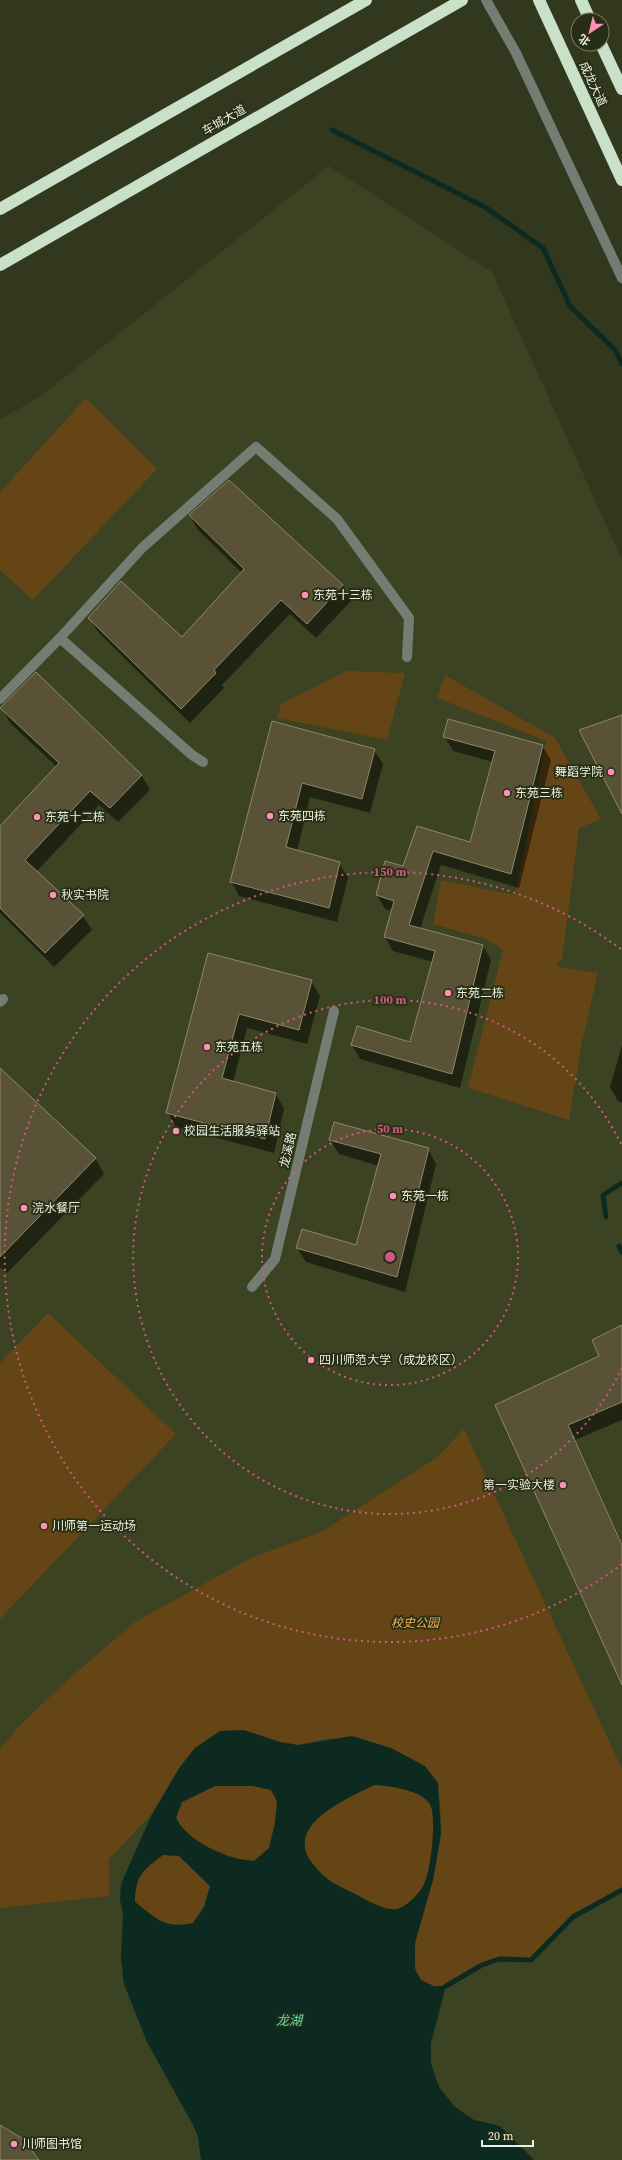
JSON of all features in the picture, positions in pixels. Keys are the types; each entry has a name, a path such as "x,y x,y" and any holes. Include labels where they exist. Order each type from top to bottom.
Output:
{"highway":[{"path":"0,208 366,0"},
{"name":"车城大道","path":"0,265 462,0"},
{"name":"成龙大道","path":"539,0 622,180"},
{"path":"581,0 586,12"},
{"name":"成龙大道","path":"605,52 622,89"}],"street":[{"path":"486,0 516,53 622,278"},
{"path":"0,699 60,638 142,548 256,447 337,519 409,618 407,657"},
{"path":"60,638 192,755 203,762"},
{"name":"龙溪路","path":"252,1287 275,1259 334,1011"}],"shaded area":[{"name":"四川师范大学（成龙校区）","path":"329,166 492,272 622,560 622,2160 0,2160 0,420 42,395"}],"green space":[{"path":"86,398 157,469 33,600 0,570 0,492"},
{"path":"347,671 405,673 387,740 277,718 281,704"},
{"path":"445,675 555,738 601,819 579,828 562,959 555,966 598,973 581,1047 569,1120 468,1088 503,950 486,939 433,924 441,880 515,895 546,741 437,698"},
{"name":"川师第一运动场","path":"48,1313 176,1434 0,1619 0,1363"},
{"name":"校史公园","path":"464,1429 622,1769 622,1890 573,1917 531,1960 504,1958 486,1964 452,1983 435,1986 423,1982 416,1972 414,1958 416,1941 433,1876 441,1834 438,1783 329,1738 298,1745 280,1742 244,1730 220,1731 195,1748 180,1767 152,1814 109,1859 109,1896 0,1908 0,1749 22,1723 73,1675 135,1622 249,1559 323,1531 436,1458"},
{"path":"374,1785 388,1786 413,1792 426,1799 430,1804 432,1811 432,1843 425,1882 421,1890 414,1898 401,1908 397,1909 384,1908 338,1886 329,1880 313,1865 305,1847 306,1834 313,1823 337,1805"},
{"path":"215,1786 253,1786 271,1790 277,1801 275,1823 269,1848 254,1861 244,1860 221,1853 199,1842 182,1827 176,1818 182,1802"},
{"path":"163,1855 179,1856 210,1886 204,1907 193,1923 175,1925 161,1921 135,1902 138,1879 150,1865"}],"water":[{"name":"龙湖","path":"244,1730 280,1742 298,1745 352,1736 391,1748 425,1766 438,1783 441,1833 433,1880 415,1943 415,1969 421,1980 434,1986 446,1986 431,2043 431,2063 439,2087 455,2107 474,2120 500,2126 534,2160 201,2160 198,2136 147,2042 124,1984 121,1959 123,1913 120,1900 121,1884 152,1814 180,1767 195,1748 220,1731","holes":["374,1785 388,1786 413,1792 426,1799 430,1804 432,1811 433,1831 427,1875 421,1890 414,1898 401,1908 391,1909 378,1906 343,1888 323,1875 310,1860 305,1847 306,1834 313,1823 336,1805","215,1786 253,1786 271,1790 277,1801 275,1823 269,1848 254,1861 244,1860 221,1853 199,1842 182,1827 176,1818 182,1802","163,1855 179,1856 210,1886 204,1907 193,1923 175,1925 161,1921 135,1902 135,1893 139,1880 145,1870"]}],"building":[{"name":"东苑十三栋","path":"229,480 343,585 307,624 281,600 214,670 216,673 181,709 88,618 121,581 182,637 244,569 189,515"},
{"name":"东苑十二栋","path":"36,672 142,775 110,808 90,791 25,860 84,915 45,953 0,908 0,826 59,763 0,708"},
{"name":"舞蹈学院","path":"622,715 622,814 579,730"},
{"path":"448,719 543,745 511,874 433,851 409,925 483,945 452,1074 351,1045 357,1026 410,1042 435,951 384,937 394,901 376,895 385,861 403,866 417,826 470,842 495,751 443,737"},
{"name":"东苑四栋","path":"272,721 375,749 362,799 302,783 286,847 340,862 329,908 230,882"},
{"name":"东苑五栋","path":"208,953 312,980 299,1030 239,1014 222,1078 276,1093 265,1139 166,1113"},
{"name":"浣水餐厅","path":"0,1068 96,1158 0,1257"},
{"name":"东苑一栋","path":"334,1122 429,1148 397,1277 296,1248 302,1229 356,1245 381,1154 329,1140"},
{"name":"第一实验大楼","path":"622,1325 622,1402 568,1425 622,1545 622,1685 495,1405 599,1356 592,1340"},
{"name":"川师图书馆","path":"0,2125 23,2139 39,2160 0,2160"}],"waterway":[{"path":"332,130 485,207 543,248 570,306 615,350 622,364"},
{"path":"606,1217 603,1195 622,1183"},
{"path":"619,1246 622,1252"},
{"path":"446,1986 482,1965 499,1959 531,1960 573,1917 622,1890"}],"place":[{"name":"东苑十三栋","path":"305,595"},
{"name":"舞蹈学院","path":"611,772"},
{"name":"东苑三栋","path":"507,793"},
{"name":"东苑四栋","path":"270,816"},
{"name":"东苑十二栋","path":"37,817"},
{"name":"秋实书院","path":"53,895"},
{"name":"东苑二栋","path":"448,993"},
{"name":"东苑五栋","path":"207,1047"},
{"name":"校园生活服务驿站","path":"176,1131"},
{"name":"东苑一栋","path":"393,1196"},
{"name":"浣水餐厅","path":"24,1208"},
{"name":"四川师范大学（成龙校区）","path":"311,1360"},
{"name":"第一实验大楼","path":"563,1485"},
{"name":"川师第一运动场","path":"44,1526"},
{"name":"川师图书馆","path":"14,2144"}]}
